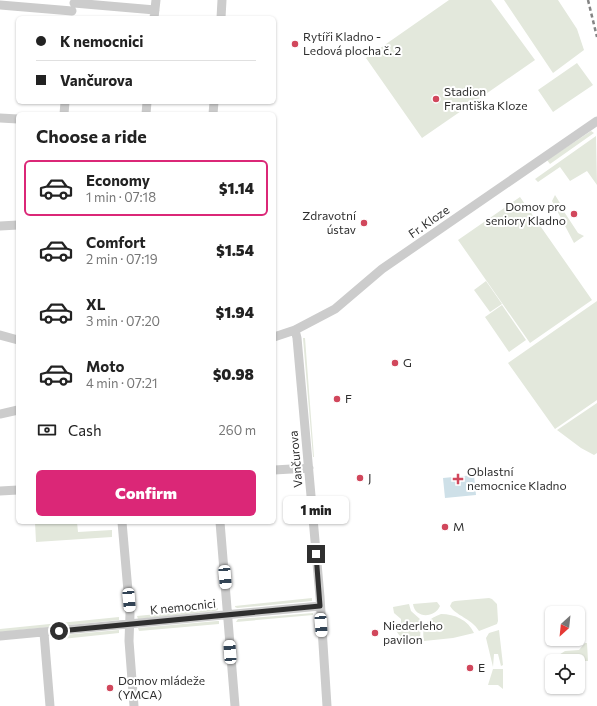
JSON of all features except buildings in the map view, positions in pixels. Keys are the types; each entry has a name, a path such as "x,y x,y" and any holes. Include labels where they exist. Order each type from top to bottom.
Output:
{"street":[{"path":"0,5 73,8 155,14 156,0"},
{"path":"221,16 222,0"},
{"path":"0,118 16,119"},
{"name":"Fr. Kloze","path":"276,336 295,330 335,309 382,269 597,121"},
{"path":"0,226 16,225"},
{"name":"Vančurova","path":"295,330 309,468 327,706"},
{"path":"0,335 16,339"},
{"path":"0,414 16,410"},
{"path":"276,470 309,468"},
{"path":"0,491 16,490"},
{"path":"122,524 130,614 128,625 134,706"},
{"path":"220,524 235,706"},
{"name":"K nemocnici","path":"0,636 320,606"},
{"path":"44,633 50,706"}],"shaded area":[{"name":"Stadion Františka Kloze","path":"449,0 491,0 535,60 422,138 366,58"},
{"path":"504,0 558,0 577,29 584,50 553,73"},
{"path":"577,63 593,85 553,112 538,90"},
{"path":"591,131 594,133 550,164 547,160"},
{"path":"596,136 597,185 587,171 570,181 560,167 538,182 535,179"},
{"path":"555,195 560,203 559,204 578,233 584,236 574,243 552,201"},
{"path":"520,197 592,300 530,343 458,240"},
{"path":"486,281 502,304 490,312 474,290"},
{"path":"597,301 597,400 555,429 508,363"},
{"path":"502,305 526,340 509,352 485,317"},
{"path":"303,338 305,338 314,457 313,457"},
{"path":"597,403 597,453 594,455 581,448 557,430"},
{"path":"474,475 476,495 445,498 443,478"},
{"path":"35,524 77,524 78,532 112,530 112,537 36,542"},
{"path":"312,598 312,601 235,607 235,606"},
{"path":"489,598 497,604 498,621 497,624 479,631 472,623 450,606 452,602 455,601"},
{"path":"437,602 440,606 430,615 417,612 413,604"},
{"path":"409,604 411,611 421,620 420,641 404,639 396,630 395,626 401,628 401,619 394,613 393,607"},
{"path":"218,608 218,610 215,611 138,619 137,616"},
{"path":"313,613 313,615 236,622 238,619"},
{"path":"441,614 451,615 465,621 474,633 453,638 424,641 424,627 432,618"},
{"path":"119,617 119,620 0,632 0,629"},
{"path":"219,621 219,624 139,631 138,628"},
{"path":"119,630 119,633 53,640 52,636"},
{"path":"499,630 503,665 501,666 498,654 494,654 493,667 486,638 489,633"},
{"path":"585,643 587,643 588,661 585,661 585,654 560,654 565,651 579,650 582,646 585,646"},
{"path":"493,669 503,669 503,689 498,685 488,685"}],"railway":[{"path":"588,0 597,37"}],"place":[{"name":"Rytíři Kladno - Ledová plocha č. 2","path":"295,44"},
{"name":"Stadion Františka Kloze","path":"436,99"},
{"name":"Domov pro seniory Kladno","path":"574,214"},
{"name":"Zdravotní ústav","path":"364,223"},
{"name":"G","path":"395,363"},
{"name":"F","path":"337,399"},
{"name":"J","path":"360,478"},
{"name":"Oblastní nemocnice Kladno","path":"458,479"},
{"name":"M","path":"445,527"},
{"name":"Niederleho pavilon","path":"375,633"},
{"name":"E","path":"470,668"},
{"name":"Domov mládeže (YMCA)","path":"110,688"}],"route":[{"path":"59,631 320,606 316,554"}]}
